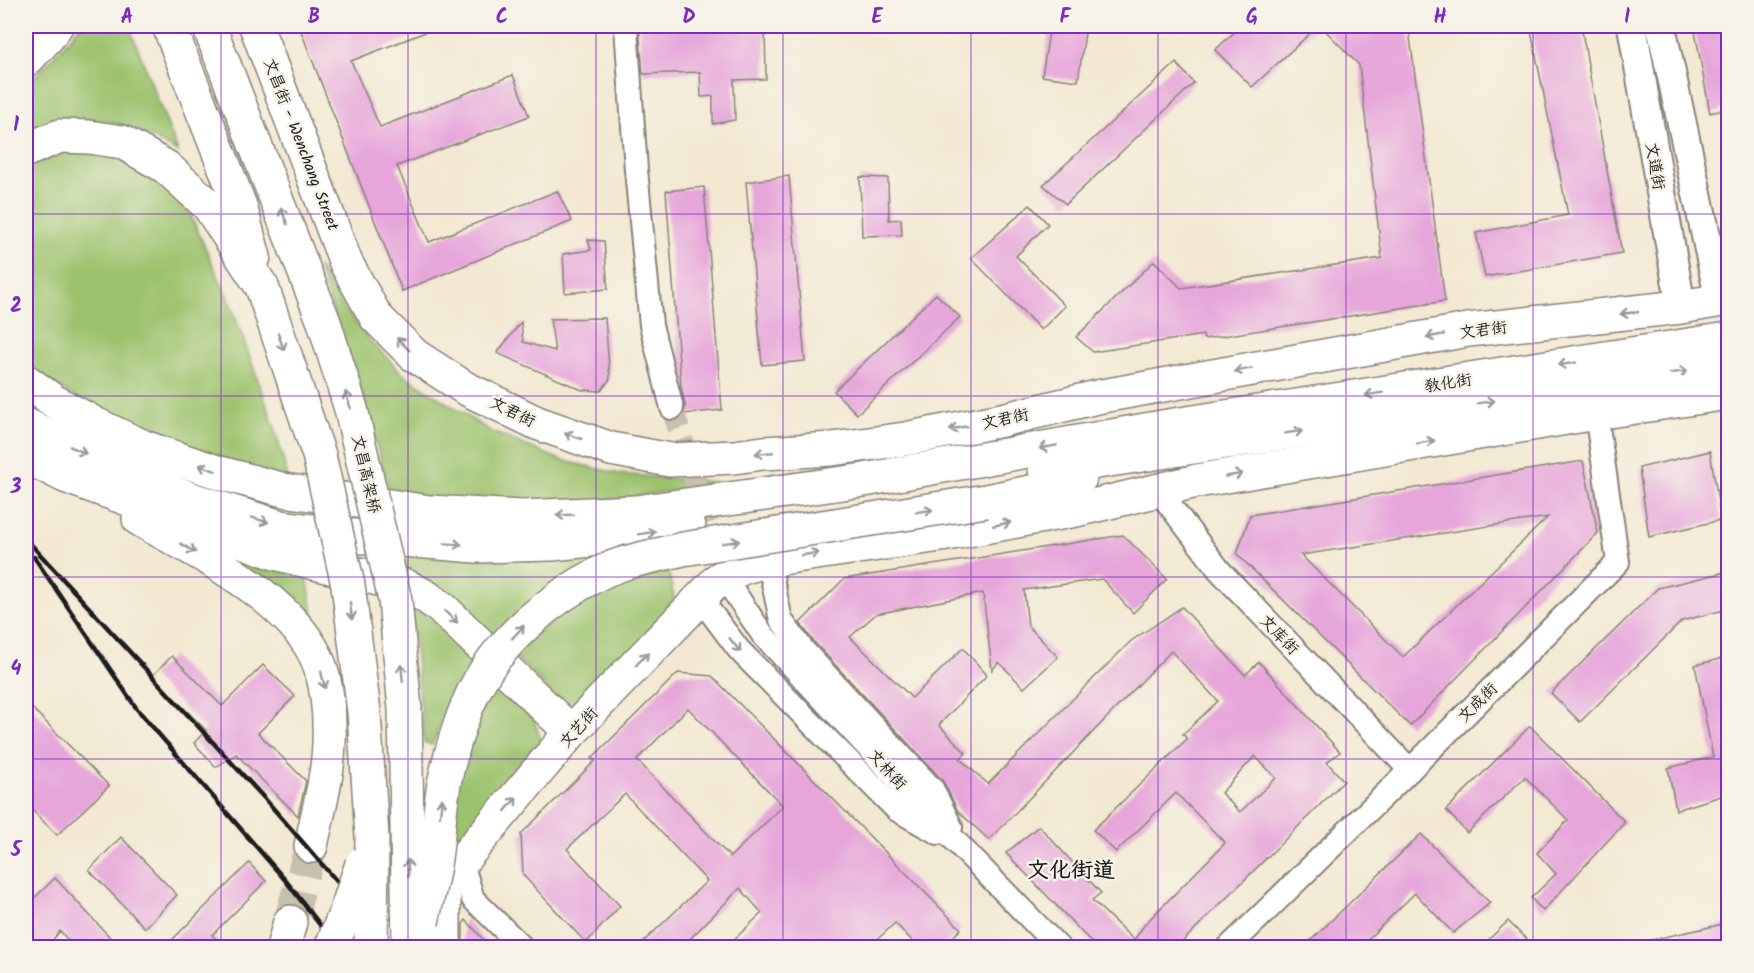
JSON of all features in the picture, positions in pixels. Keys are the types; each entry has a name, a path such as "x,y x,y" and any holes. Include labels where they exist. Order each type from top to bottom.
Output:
{"highway":[{"path":"26,60 56,26"},
{"path":"169,26 240,206 262,287 320,455 348,585 364,712 372,837 395,947"},
{"name":"文昌高架桥","path":"208,26 324,322 351,409 395,600 405,709 395,947"},
{"name":"文昌街 - Wenchang Street","path":"256,26 346,263"},
{"path":"26,150 60,136 89,137 122,142 166,167 209,206 262,287"},
{"name":"文君街","path":"346,263 376,317 414,355 465,388 537,423 611,449 670,460 832,449 895,440 1002,420 1096,397 1468,330 1681,307 1724,300"},
{"name":"教化街","path":"1171,438 1728,339"},
{"name":"教化街","path":"1171,438 1728,364"},
{"path":"26,381 55,402 97,426 144,447 220,473 284,490 429,512 522,517 636,512 1171,438"},
{"path":"714,590 718,579 744,567 775,559 941,535 1076,510 1197,481 1596,412 1728,393"},
{"path":"1002,420 1171,438"},
{"path":"26,425 116,468 194,500 281,527 353,536 476,546 552,544 638,535 934,485 1171,438"},
{"path":"1031,492 1171,438"},
{"path":"26,456 65,476 236,576 272,602 299,630 320,665 328,704 329,744 311,846"},
{"path":"65,476 275,553 406,586 442,608 572,732"},
{"path":"395,947 434,866 445,781 459,727 476,687 502,650 530,620 568,592 601,572 640,559 683,549 1031,492 1197,481"},
{"name":"文艺街","path":"395,947 572,732 714,590"},
{"path":"330,948 347,909 372,837"},
{"path":"444,948 453,874"}],"main road":[{"name":"文道街","path":"1632,26 1681,307"},
{"name":"文道街","path":"1661,26 1724,300"}],"street":[{"path":"626,26 636,170 651,325 672,408"},
{"name":"文成街","path":"1228,948 1618,562 1596,412"},
{"name":"文库街","path":"1158,490 1220,571 1410,770"},
{"path":"775,559 772,578 781,620 804,651 933,790 959,845"},
{"path":"714,590 739,650 897,810 959,845"},
{"name":"文林街","path":"714,590 763,635 959,845 1059,948"},
{"path":"453,874 473,898 523,948"}],"green space":[{"path":"80,26 129,26 178,152 137,130 105,121 64,121 26,133 26,86"},
{"path":"85,151 117,155 169,188 190,214 232,307 274,426 289,481 131,430 26,368 26,169 58,153"},
{"path":"317,265 344,308 371,342 404,375 490,431 561,460 619,474 726,483 557,508 391,496 364,401"},
{"path":"685,540 495,636 404,573 400,552"},
{"path":"196,541 306,571 319,649"},
{"path":"662,572 669,573 674,598 672,615 572,716 514,655 546,625 583,601 635,578"},
{"path":"411,604 478,657 450,702 432,745 424,742"},
{"path":"498,679 535,722 541,741 499,787 445,865 457,759"}],"building":[{"path":"299,26 441,26 351,61 380,127 513,75 529,116 397,166 429,242 557,191 572,221 402,291"},
{"path":"639,26 765,26 766,79 734,80 735,120 713,124 713,96 701,97 700,72 643,74"},
{"path":"1050,26 1086,26 1078,81 1042,76"},
{"path":"1241,26 1318,26 1252,87 1215,50"},
{"path":"1321,26 1405,26 1409,30 1445,301 1204,339 1203,335 1093,352 1076,337 1154,261 1181,288 1382,258 1359,65"},
{"path":"1530,26 1581,26 1622,253 1485,277 1476,233 1568,215"},
{"path":"1694,26 1728,26 1728,108 1710,113"},
{"path":"1176,63 1194,83 1066,204 1043,185"},
{"path":"789,176 805,361 762,365 746,182"},
{"path":"860,177 888,178 889,220 901,219 902,235 862,236"},
{"path":"704,187 722,410 684,414 666,191"},
{"path":"1030,205 1048,224 1016,256 1065,306 1041,330 971,258"},
{"path":"588,240 604,241 608,289 565,293 563,254 591,250"},
{"path":"936,294 960,317 857,414 834,391"},
{"path":"605,318 610,379 601,391 582,390 497,353 521,322 523,342 555,351 550,319"},
{"path":"1710,451 1721,520 1649,537 1639,468"},
{"path":"1583,461 1598,533 1410,726 1237,554 1250,515","holes":["1548,517 1403,657 1301,555"]},
{"path":"1123,535 1167,579 1133,613 1102,579 1024,590 1028,626 1058,657 1024,688 999,662 992,670 983,593 876,614 850,637 912,698 963,648 987,675 939,725 966,753 960,759 988,784 1131,641 1182,607 1245,675 1259,662 1340,752 1327,762 1344,781 1176,948 1097,948 1006,853 1039,826 1101,893 1092,900 1134,940 1145,924 1225,843 1176,793 1116,852 1093,830 1187,739 1183,734 1218,701 1171,651 989,840 958,811 943,781 814,642 800,623 844,579","holes":["1255,756 1276,778 1240,812 1221,793"]},
{"path":"1726,572 1728,609 1682,621 1580,722 1551,693 1658,588"},
{"path":"172,656 222,706 263,665 295,696 258,733 306,781 298,816 236,754 216,767 194,743 206,730 152,676"},
{"path":"1728,657 1728,794 1676,810 1668,768 1713,757 1695,665"},
{"path":"678,673 712,676 961,929 942,948 919,948 895,923 868,948 725,948 762,913 740,888 681,948 637,948 707,881 625,794 567,849 620,906 586,943 523,875 521,834 595,761 592,758","holes":["688,708 783,806 730,857 637,760"]},
{"path":"26,702 109,786 57,835 26,804"},
{"path":"1530,726 1625,822 1543,911 1531,898 1556,874 1537,853 1568,820 1525,777 1467,833 1446,810"},
{"path":"1421,834 1490,903 1453,933 1415,893 1359,948 1303,948"},
{"path":"121,837 177,895 145,928 89,870"},
{"path":"249,863 266,881 212,935 225,948 164,948"},
{"path":"55,878 120,948 75,948 60,931 46,948 26,948 26,906"},
{"path":"466,920 491,948 463,948 463,924"},
{"path":"1508,921 1535,948 1480,948"},
{"path":"1728,923 1728,948 1646,948 1646,941"}],"tunnel":[{"path":"672,408 728,583"},
{"path":"290,922 311,846"}],"railway":[{"path":"26,539 265,799 395,948"},
{"path":"34,557 137,709 286,881 338,948"}],"district":[{"name":"文化街道","path":"1071,869"}]}
